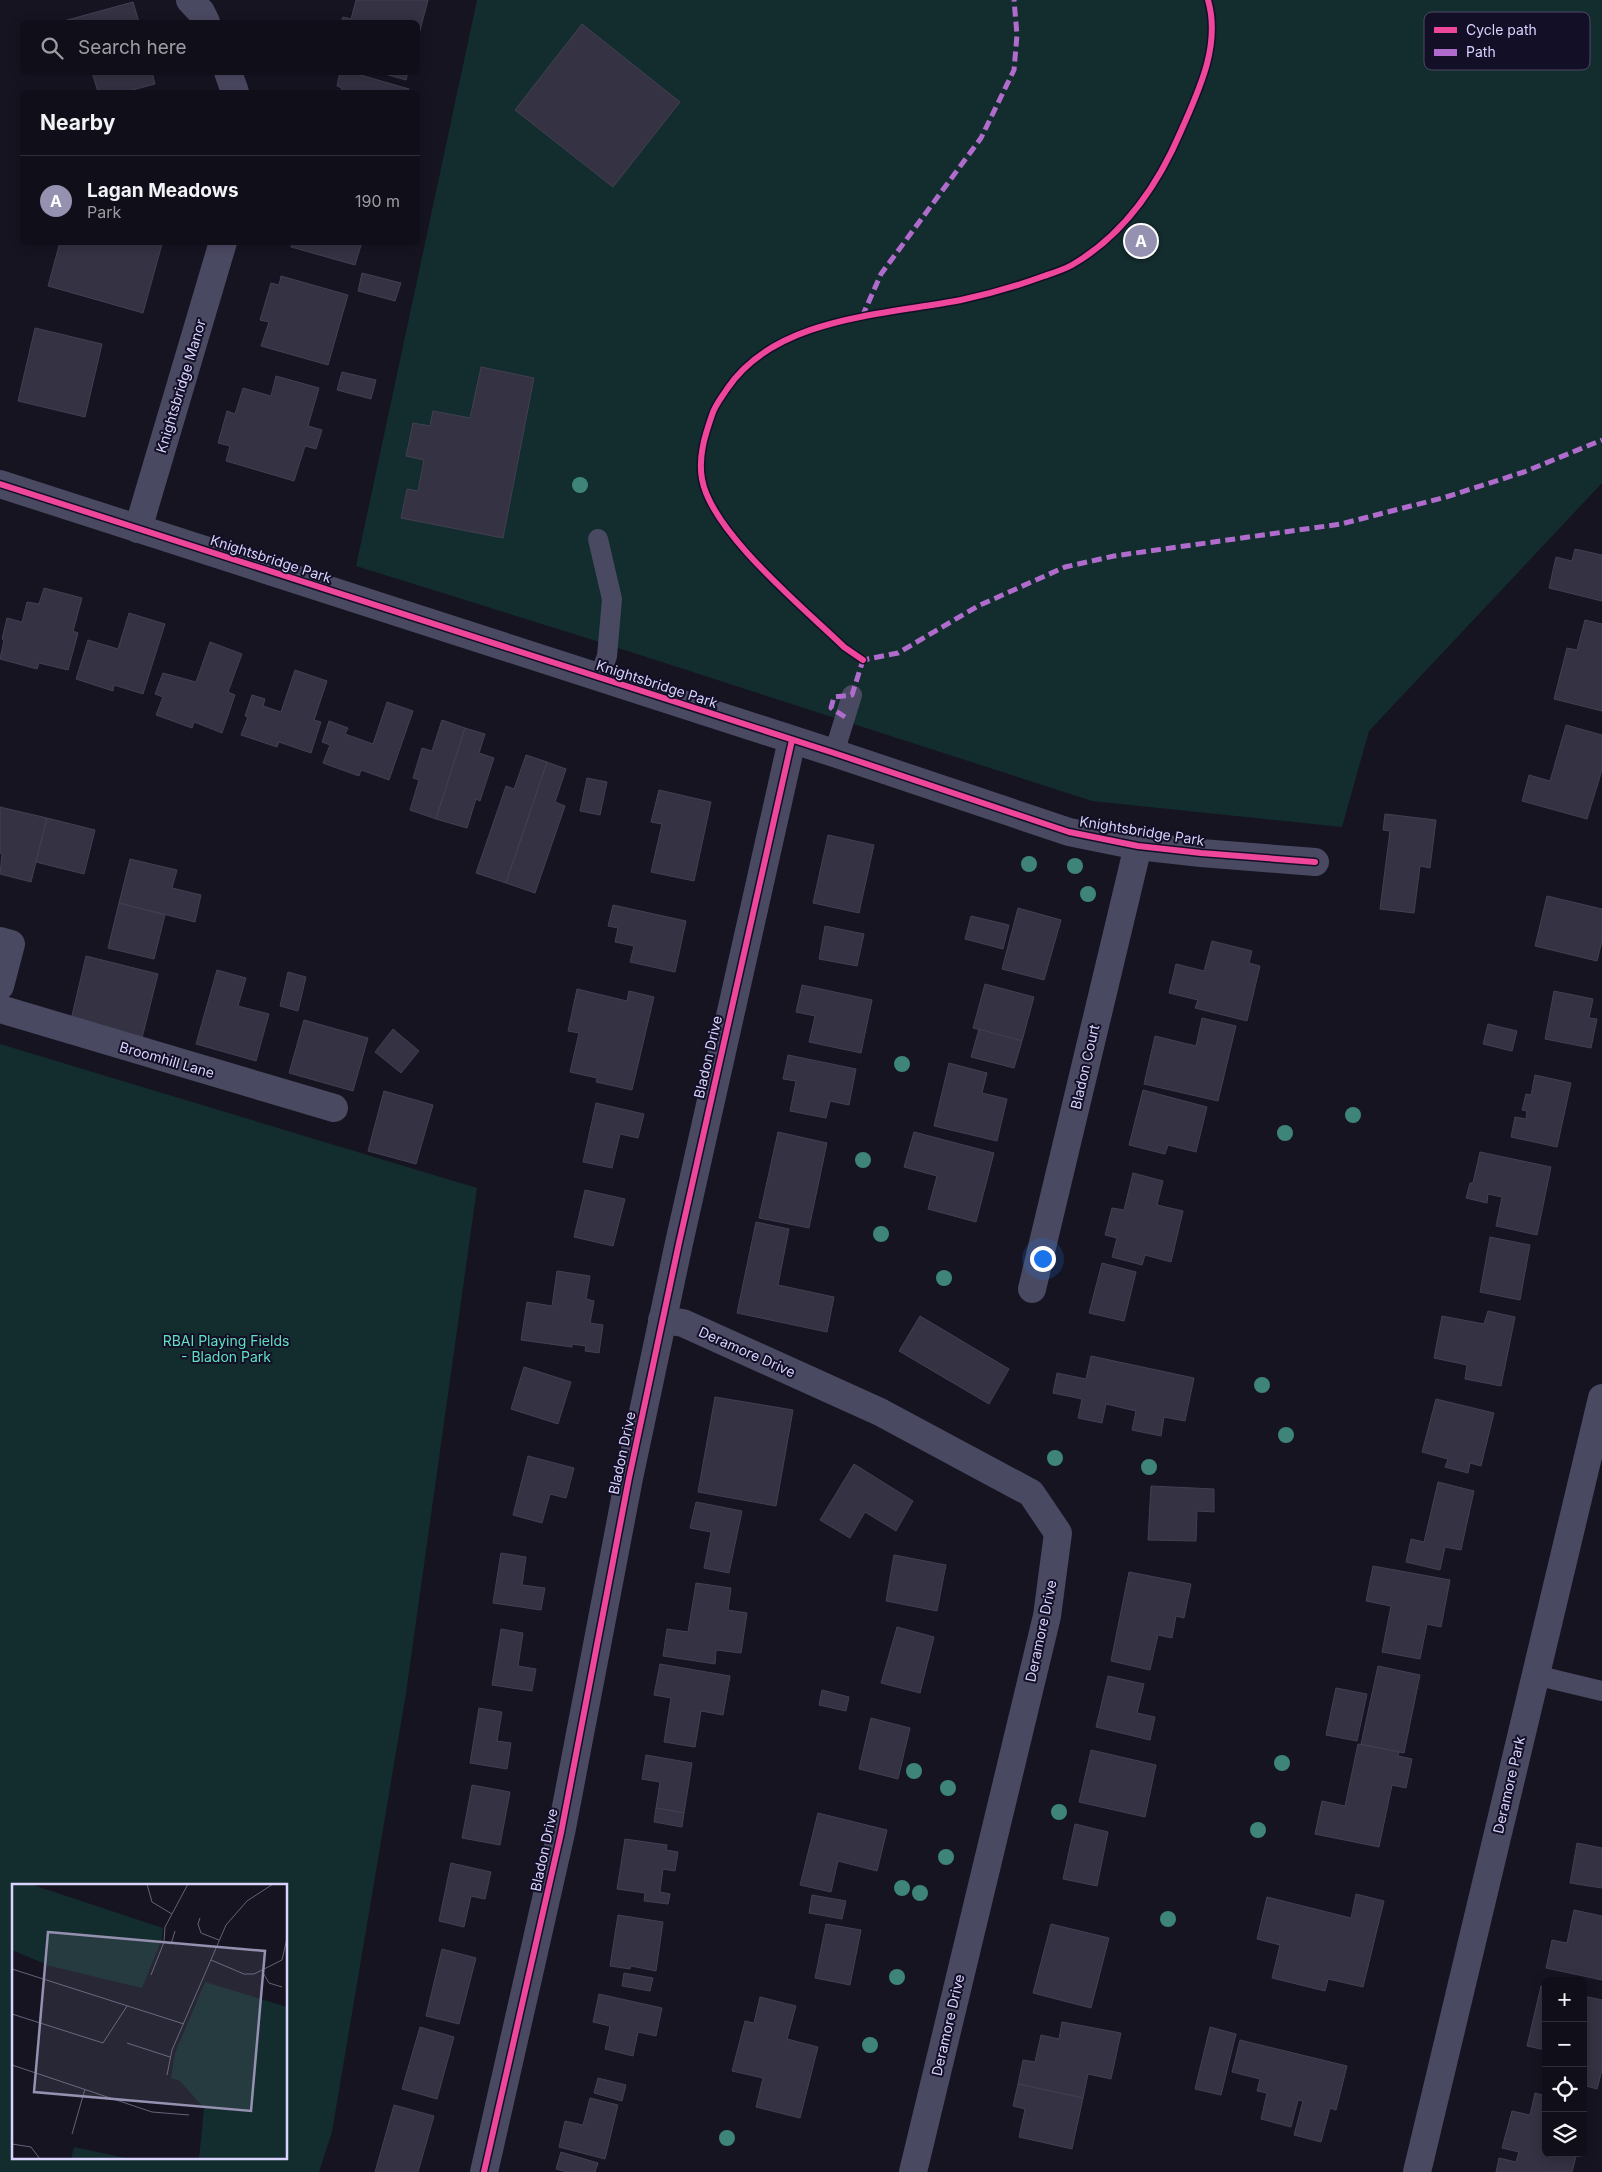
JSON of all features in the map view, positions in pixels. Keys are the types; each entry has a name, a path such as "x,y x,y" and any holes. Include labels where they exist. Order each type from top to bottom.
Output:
{"street":[{"path":"229,75 234,90"},
{"name":"Knightsbridge Manor","path":"138,529 222,245"},
{"name":"Knightsbridge Park","path":"0,484 834,753 1069,832 1138,846 1315,862"},
{"name":"Bladon Drive","path":"484,2172 561,1833 629,1478 662,1320 792,740"},
{"name":"Bladon Court","path":"1032,1289 1138,846"},
{"path":"0,941 11,944 0,986"},
{"name":"Broomhill Lane","path":"0,1009 334,1108"},
{"name":"Deramore Drive","path":"662,1320 683,1323 880,1412 1031,1493 1058,1534 1046,1616 913,2172"},
{"name":"Deramore Park","path":"1417,2172 1602,1398"}],"lane":[{"path":"598,539 612,599 607,656 599,678"},
{"path":"834,753 852,695"},
{"path":"1535,1675 1602,1691"}],"green space":[{"path":"477,0 1602,0 1602,483 1369,731 1342,827 1092,801 609,645 356,566"},
{"name":"RBAI Playing Fields - Bladon Park","path":"0,1044 477,1188 406,1693 332,2132 319,2172 0,2172"}],"building":[{"path":"356,0 428,0 420,30 420,20 342,20 343,17 351,19"},
{"path":"133,2 138,20 67,20"},
{"path":"582,24 680,102 613,187 515,110"},
{"path":"93,75 153,75 155,84 132,90 97,90"},
{"path":"339,75 360,75 409,89 341,90 342,88 337,86"},
{"path":"388,75 407,75 406,80"},
{"path":"59,245 162,245 143,313 48,286"},
{"path":"291,245 361,245 355,265 291,247"},
{"path":"362,273 401,283 395,301 358,291"},
{"path":"281,276 348,295 328,365 261,346 269,322 260,320 271,283 279,285"},
{"path":"35,328 102,344 85,417 18,401"},
{"path":"481,367 534,378 503,538 401,518 407,489 418,491 424,460 406,456 413,423 430,426 433,411 470,418"},
{"path":"342,372 376,380 371,399 337,390"},
{"path":"276,376 319,388 308,426 322,430 316,449 305,446 294,481 226,461 230,446 218,443 227,411 235,414 243,388 271,396"},
{"path":"1575,549 1602,555 1602,601 1549,588 1556,557 1572,561"},
{"path":"44,588 82,598 73,631 78,633 68,670 39,663 37,669 0,659 7,618 22,622 27,602 39,604"},
{"path":"129,613 165,624 143,694 114,685 113,691 76,679 88,640 118,649"},
{"path":"1585,620 1602,624 1602,711 1554,699 1567,648 1577,650"},
{"path":"210,642 242,654 228,692 235,695 222,733 194,722 192,728 156,715 163,697 155,694 163,673 196,682"},
{"path":"295,670 327,681 314,720 321,722 311,753 279,742 277,747 241,735 248,717 245,716 252,695 265,699 263,706 281,712"},
{"path":"387,702 413,711 389,780 361,770 359,776 323,763 330,745 322,742 329,721 348,728 345,734 373,744"},
{"path":"442,720 465,728 436,819 410,810 419,780 413,778 422,748 432,751"},
{"path":"1566,725 1602,735 1602,770 1587,819 1522,801 1529,775 1550,781"},
{"path":"465,728 485,734 479,753 494,758 480,801 476,799 467,828 436,819"},
{"path":"526,755 547,762 506,883 476,873 506,786 514,789"},
{"path":"547,762 566,769 555,802 565,806 535,893 506,883"},
{"path":"587,778 607,782 600,815 580,811"},
{"path":"659,790 711,802 694,881 651,872 662,824 651,822"},
{"path":"0,807 47,818 31,882 0,874 2,854 0,853"},
{"path":"1385,814 1436,820 1430,868 1420,866 1414,913 1380,909 1390,831 1383,830"},
{"path":"47,818 95,830 84,874 36,862"},
{"path":"828,835 874,845 859,913 813,903"},
{"path":"130,859 177,870 172,888 201,895 195,922 119,903"},
{"path":"1547,896 1602,909 1602,941 1597,961 1535,946"},
{"path":"119,903 165,915 154,959 108,948"},
{"path":"613,905 686,921 675,972 630,962 634,946 615,942 618,928 608,926"},
{"path":"1018,908 1061,920 1044,980 1002,969"},
{"path":"971,916 1009,925 1003,949 965,939"},
{"path":"825,926 864,934 857,966 819,959"},
{"path":"1212,941 1252,951 1249,963 1260,966 1247,1021 1195,1008 1198,1000 1169,993 1176,964 1204,971"},
{"path":"86,956 158,974 141,1042 70,1024"},
{"path":"217,970 246,978 238,1006 269,1014 256,1061 196,1044"},
{"path":"288,972 306,977 298,1011 280,1006"},
{"path":"985,984 1034,997 1022,1041 973,1028"},
{"path":"802,985 872,1000 861,1053 809,1042 815,1016 796,1012"},
{"path":"577,989 627,1001 629,991 654,997 632,1090 596,1082 597,1078 570,1072 579,1033 568,1031"},
{"path":"1554,991 1593,999 1589,1018 1597,1019 1591,1048 1545,1039"},
{"path":"1202,1018 1236,1026 1218,1101 1144,1084 1155,1036 1196,1046"},
{"path":"304,1020 368,1038 353,1091 289,1073"},
{"path":"1488,1024 1517,1031 1512,1051 1483,1044"},
{"path":"393,1029 419,1051 401,1073 375,1052"},
{"path":"979,1029 1022,1041 1014,1068 971,1057"},
{"path":"788,1055 856,1069 849,1105 830,1101 826,1118 790,1111 796,1081 783,1079"},
{"path":"949,1063 987,1073 982,1093 1007,1099 997,1141 934,1126"},
{"path":"1535,1075 1571,1083 1557,1147 1511,1137 1515,1117 1526,1119 1527,1111 1522,1110 1526,1094 1531,1095"},
{"path":"1143,1090 1207,1107 1196,1152 1168,1145 1165,1154 1129,1145"},
{"path":"384,1091 433,1105 416,1164 368,1151"},
{"path":"596,1103 644,1114 638,1138 620,1134 612,1168 583,1162"},
{"path":"778,1132 827,1143 809,1228 759,1218"},
{"path":"914,1132 994,1153 976,1222 928,1209 937,1176 904,1167"},
{"path":"1480,1152 1551,1167 1537,1235 1496,1226 1502,1197 1488,1194 1487,1203 1466,1198 1470,1183 1473,1183"},
{"path":"1133,1173 1163,1181 1157,1205 1183,1211 1171,1262 1145,1255 1142,1265 1112,1257 1117,1238 1105,1235 1112,1208 1124,1210"},
{"path":"585,1190 625,1199 613,1246 574,1237"},
{"path":"756,1222 789,1229 778,1285 834,1297 827,1332 737,1313"},
{"path":"1490,1237 1530,1245 1520,1300 1480,1292"},
{"path":"1102,1263 1136,1272 1124,1321 1089,1313"},
{"path":"557,1271 590,1276 586,1299 594,1301 590,1323 603,1325 599,1353 585,1351 586,1346 572,1344 572,1347 521,1340 527,1302 552,1306"},
{"path":"1488,1311 1515,1317 1501,1386 1465,1379 1467,1365 1434,1358 1442,1316 1484,1324"},
{"path":"920,1316 1009,1369 989,1404 899,1351"},
{"path":"1091,1356 1194,1378 1185,1421 1164,1417 1161,1436 1132,1430 1136,1411 1106,1404 1102,1423 1078,1418 1082,1399 1053,1393 1057,1373 1086,1379"},
{"path":"524,1367 571,1382 558,1424 511,1409"},
{"path":"715,1397 793,1410 776,1506 698,1492"},
{"path":"1436,1399 1494,1413 1481,1466 1470,1463 1468,1473 1445,1467 1448,1459 1422,1452"},
{"path":"528,1456 574,1468 566,1498 550,1494 542,1523 513,1515"},
{"path":"854,1464 913,1501 896,1531 865,1512 850,1538 820,1520"},
{"path":"1438,1482 1474,1491 1461,1550 1445,1547 1440,1570 1406,1562 1411,1539 1424,1542"},
{"path":"1151,1486 1214,1489 1214,1512 1197,1511 1196,1541 1148,1540"},
{"path":"696,1502 742,1511 729,1573 704,1568 711,1532 690,1528"},
{"path":"501,1553 526,1557 522,1585 545,1588 541,1610 493,1603"},
{"path":"894,1555 946,1565 937,1611 886,1601"},
{"path":"1373,1566 1450,1580 1441,1627 1427,1624 1420,1659 1382,1652 1391,1606 1366,1601"},
{"path":"1129,1572 1191,1584 1184,1618 1176,1616 1172,1638 1158,1635 1150,1670 1111,1661"},
{"path":"696,1583 731,1588 728,1610 747,1613 741,1653 716,1650 715,1664 663,1656 667,1629 688,1632"},
{"path":"897,1627 934,1637 920,1693 881,1683"},
{"path":"501,1629 523,1633 518,1666 536,1669 532,1691 492,1685"},
{"path":"660,1664 730,1676 723,1715 701,1711 695,1747 664,1742 671,1698 654,1695"},
{"path":"1378,1666 1420,1675 1404,1753 1361,1744"},
{"path":"1108,1676 1144,1684 1137,1713 1155,1717 1150,1740 1096,1727"},
{"path":"1336,1688 1367,1694 1357,1741 1326,1735"},
{"path":"822,1690 849,1697 846,1711 819,1705"},
{"path":"479,1708 502,1712 497,1741 511,1743 507,1769 470,1763"},
{"path":"871,1718 910,1728 898,1779 859,1769"},
{"path":"1358,1744 1399,1752 1398,1756 1412,1759 1406,1788 1392,1785 1379,1847 1315,1834 1322,1801 1345,1806"},
{"path":"1091,1750 1156,1765 1145,1817 1079,1802"},
{"path":"646,1755 692,1763 684,1813 656,1808 660,1782 642,1779"},
{"path":"472,1785 510,1792 500,1845 462,1838"},
{"path":"656,1808 684,1813 682,1827 654,1822"},
{"path":"818,1813 887,1830 877,1871 838,1861 831,1892 800,1885"},
{"path":"1075,1824 1108,1832 1097,1886 1063,1879"},
{"path":"625,1839 667,1845 666,1850 678,1852 675,1871 663,1869 660,1892 670,1894 668,1904 644,1901 645,1893 617,1889"},
{"path":"1577,1843 1602,1848 1602,1888 1570,1883"},
{"path":"451,1863 491,1872 485,1899 471,1896 464,1927 439,1921"},
{"path":"1356,1894 1384,1901 1363,1987 1328,1979 1325,1991 1272,1978 1280,1945 1257,1939 1267,1897 1351,1918"},
{"path":"812,1895 846,1901 842,1919 809,1913"},
{"path":"1574,1910 1602,1916 1602,1980 1546,1968 1552,1940 1567,1943"},
{"path":"618,1915 663,1922 656,1971 631,1966 630,1969 610,1966"},
{"path":"826,1924 861,1930 850,1985 815,1978"},
{"path":"1051,1924 1109,1938 1091,2008 1033,1993"},
{"path":"442,1949 476,1958 459,2024 426,2016"},
{"path":"624,1973 653,1978 650,1991 622,1986"},
{"path":"1541,1986 1542,1986 1542,2049 1527,2046"},
{"path":"599,1994 662,2008 656,2036 638,2032 633,2056 605,2049 610,2026 593,2022"},
{"path":"760,1997 796,2006 787,2039 818,2047 800,2118 756,2107 763,2078 732,2071 745,2021 754,2023"},
{"path":"1587,1997 1602,2000 1602,2070 1597,2089 1587,2086"},
{"path":"1062,2022 1121,2033 1111,2079 1088,2074 1083,2098 1018,2084 1023,2060 1035,2062 1041,2035 1059,2039"},
{"path":"420,2027 454,2037 437,2099 402,2089"},
{"path":"1210,2027 1236,2034 1221,2095 1195,2089"},
{"path":"1240,2040 1347,2066 1336,2110 1330,2108 1321,2142 1294,2135 1303,2101 1298,2100 1291,2127 1261,2119 1267,2093 1257,2091 1260,2079 1232,2072"},
{"path":"598,2078 626,2085 622,2101 594,2093"},
{"path":"1018,2084 1083,2098 1072,2149 1019,2137 1025,2109 1013,2106"},
{"path":"1535,2093 1542,2095 1542,2157 1576,2157 1572,2172 1496,2172 1499,2158 1516,2162 1519,2152 1502,2148 1512,2111 1530,2115"},
{"path":"590,2098 618,2105 605,2159 559,2147 565,2121 583,2125"},
{"path":"394,2105 434,2116 418,2172 375,2172"},
{"path":"561,2152 598,2163 595,2172 567,2172 556,2169"}],"marked path":[{"path":"862,317 881,274 981,138 1014,70 1017,35 1014,0"},
{"path":"860,658 863,660 898,653 978,606 1065,567 1114,556 1341,524 1446,497 1524,472 1602,440"},
{"path":"845,717 831,708 834,697 852,695 863,660"}],"cycle path":[{"path":"863,660 844,647 762,569 722,522 709,500 702,479 701,463 705,438 715,408 727,389 748,365 773,347 802,333 833,323 961,300 1013,286 1069,267 1108,239 1137,207 1162,170 1195,100 1210,50 1212,34 1208,0"},
{"path":"0,484 834,753 1069,832 1138,846 1315,862"},
{"path":"484,2172 561,1833 629,1478 679,1243 792,740"}],"place":[{"name":"Lagan Meadows","path":"1141,241"}]}
